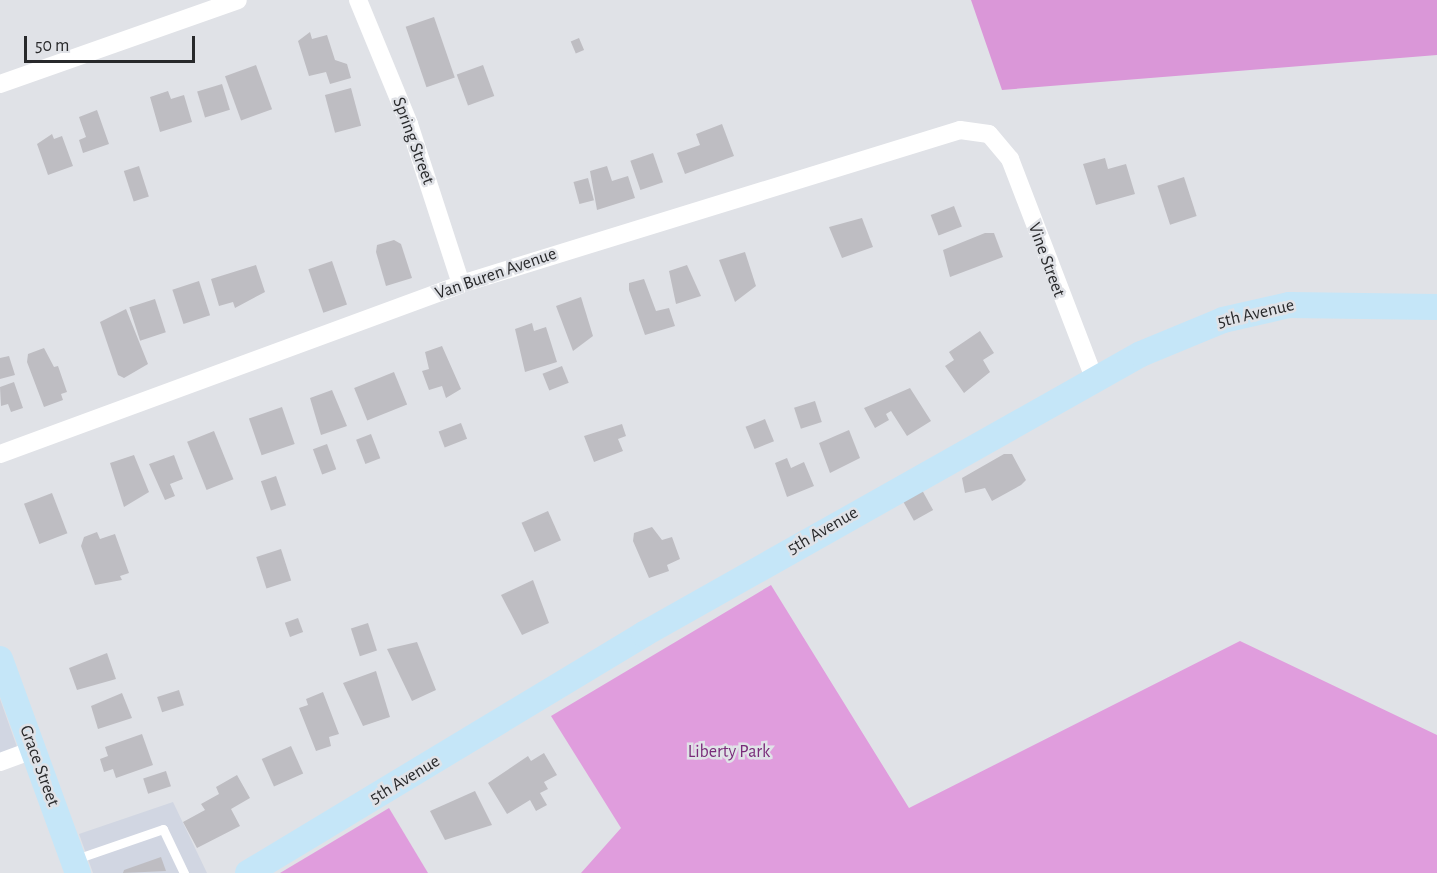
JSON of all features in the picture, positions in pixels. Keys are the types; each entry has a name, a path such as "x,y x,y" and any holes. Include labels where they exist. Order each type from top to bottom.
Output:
{"street":[{"path":"0,84 238,0"},
{"name":"Spring Street","path":"358,0 409,124 461,284"},
{"name":"Van Buren Avenue","path":"0,454 461,284 943,134 978,131 999,142"},
{"name":"Vine Street","path":"999,142 1094,378"},
{"name":"5th Avenue","path":"248,873 644,634 1094,378 1185,334 1257,311 1319,303 1437,306"},
{"name":"Grace Street","path":"0,659 76,867"},
{"path":"0,762 33,750"}],"lane":[{"path":"76,867 163,829 184,873"}],"shaded area":[{"path":"971,0 1437,0 1437,55 1002,90"},
{"path":"0,699 17,747 0,754"},
{"path":"173,802 207,873 93,873 79,834"}],"green space":[{"name":"Liberty Park","path":"771,585 909,808 1240,641 1437,735 1437,873 581,873 621,828 551,716"},
{"path":"389,808 428,873 280,873"}],"building":[{"path":"434,17 455,78 426,87 406,27"},
{"path":"310,32 312,39 327,35 335,60 347,64 351,78 330,84 326,72 309,76 298,41"},
{"path":"579,38 584,50 576,53 571,42"},
{"path":"256,65 272,109 241,120 225,76"},
{"path":"483,65 494,96 468,106 457,75"},
{"path":"222,84 230,110 205,117 197,92"},
{"path":"351,88 361,126 335,133 325,95"},
{"path":"168,91 171,99 184,95 192,122 160,132 150,97"},
{"path":"97,110 109,144 83,153 79,140 86,137 79,117"},
{"path":"722,124 734,156 685,174 677,153 700,145 696,134"},
{"path":"52,134 54,139 62,136 73,166 48,175 37,144"},
{"path":"653,153 663,182 640,190 630,161"},
{"path":"1105,158 1108,169 1126,164 1135,194 1096,205 1083,164"},
{"path":"139,166 149,196 134,201 124,171"},
{"path":"607,166 612,181 628,176 635,198 597,210 590,171"},
{"path":"1184,177 1197,216 1170,225 1157,186"},
{"path":"588,178 594,200 579,204 574,182"},
{"path":"954,206 962,227 939,235 931,215"},
{"path":"862,218 873,247 842,258 829,227"},
{"path":"985,233 994,233 1003,257 950,277 943,250"},
{"path":"394,240 401,244 412,278 386,286 376,252 377,245"},
{"path":"745,252 756,286 735,302 719,260"},
{"path":"332,261 347,304 323,313 308,269"},
{"path":"256,265 265,292 235,308 233,302 219,306 211,279"},
{"path":"687,265 701,296 676,304 669,271"},
{"path":"644,279 656,311 669,308 675,326 645,335 629,290 629,283"},
{"path":"199,281 210,315 183,324 172,290"},
{"path":"581,297 593,336 573,351 556,306"},
{"path":"155,299 166,332 140,341 129,307"},
{"path":"126,309 148,364 124,378 118,375 100,322"},
{"path":"532,323 534,331 546,327 557,362 525,372 515,329"},
{"path":"980,331 994,353 983,360 990,372 964,393 945,366 954,360 949,352"},
{"path":"442,346 461,389 446,398 442,386 429,390 422,371 429,369 425,352"},
{"path":"44,348 54,367 58,366 67,392 61,394 63,400 44,407 27,362 28,354"},
{"path":"9,356 15,375 0,379 0,358"},
{"path":"562,366 569,383 549,391 543,374"},
{"path":"394,372 407,404 367,421 354,388"},
{"path":"14,382 23,408 11,412 8,404 1,406 0,387"},
{"path":"910,388 931,421 907,436 891,411 886,414 889,420 875,428 864,408"},
{"path":"332,390 347,426 321,435 310,398"},
{"path":"815,401 822,422 801,429 794,408"},
{"path":"282,407 295,444 262,455 249,418"},
{"path":"765,419 774,441 755,449 746,427"},
{"path":"461,423 467,439 445,447 439,432"},
{"path":"622,424 626,436 618,439 623,451 594,462 584,436"},
{"path":"849,430 860,458 830,473 819,443"},
{"path":"214,431 233,479 207,490 187,442"},
{"path":"371,434 380,458 365,464 356,440"},
{"path":"327,444 336,469 322,475 313,449"},
{"path":"1004,454 1012,454 1026,480 1021,485 992,501 985,488 965,493 962,478"},
{"path":"134,455 149,492 124,507 110,463"},
{"path":"174,455 183,479 170,484 175,496 165,500 149,464"},
{"path":"787,458 791,468 804,462 814,486 787,497 775,463"},
{"path":"276,476 286,505 271,511 261,481"},
{"path":"922,490 933,510 914,521 903,501"},
{"path":"52,493 67,533 39,544 24,504"},
{"path":"548,511 561,540 535,552 522,523"},
{"path":"652,527 662,540 672,537 680,559 667,565 669,571 649,578 633,541 634,533"},
{"path":"97,532 100,539 115,534 129,573 120,576 122,580 95,585 81,546 84,537"},
{"path":"281,549 291,580 266,588 256,557"},
{"path":"533,580 549,623 522,635 501,595"},
{"path":"298,618 303,632 290,637 285,623"},
{"path":"368,623 377,651 360,656 351,629"},
{"path":"417,642 436,690 412,701 387,649"},
{"path":"107,653 116,679 77,690 69,668"},
{"path":"376,671 390,717 363,726 343,683"},
{"path":"179,690 184,705 162,712 157,697"},
{"path":"323,692 339,734 329,737 331,746 316,751 299,708 308,705 306,699"},
{"path":"122,693 132,718 98,729 91,706"},
{"path":"142,734 153,765 116,778 113,769 104,772 100,759 108,756 105,747"},
{"path":"291,746 303,773 274,786 262,759"},
{"path":"544,753 557,775 544,782 548,789 540,793 547,805 536,811 530,800 507,814 488,783 528,756 531,761"},
{"path":"166,771 171,786 148,794 143,778"},
{"path":"237,775 250,798 231,809 240,826 197,848 183,822 205,810 201,804 219,794 216,787"},
{"path":"475,791 492,825 445,840 430,811"},
{"path":"161,857 166,871 123,873 124,870"}]}
